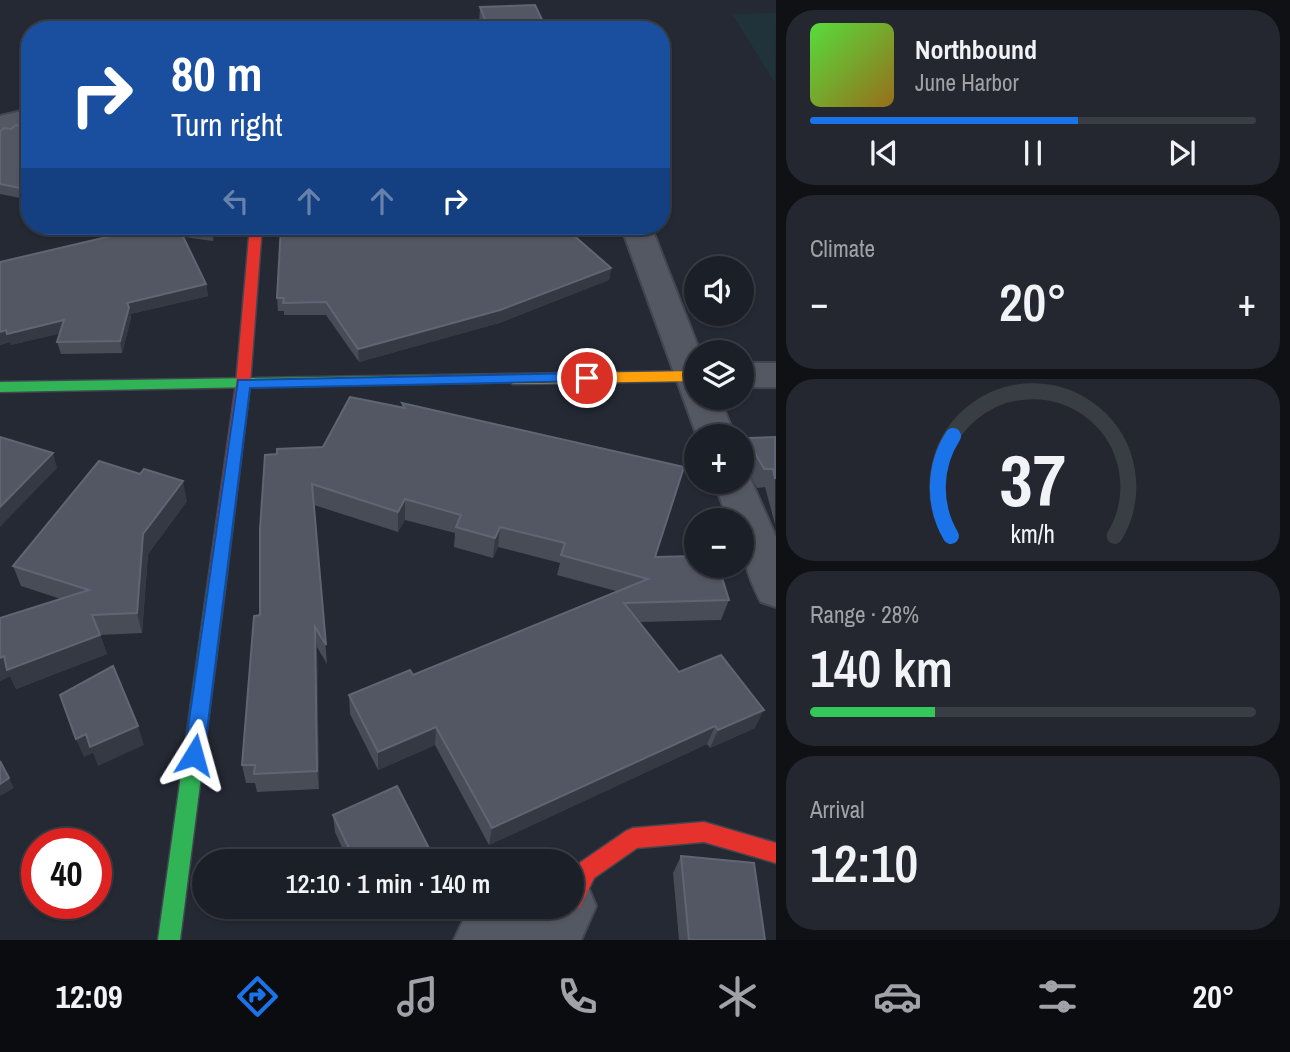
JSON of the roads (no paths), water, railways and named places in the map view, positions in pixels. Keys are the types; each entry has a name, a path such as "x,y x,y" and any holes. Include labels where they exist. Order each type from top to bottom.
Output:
{"street":[{"path":"0,124 21,119"},
{"path":"169,940 243,384 255,235"},
{"path":"639,235 684,352"},
{"path":"754,375 775,375"},
{"path":"0,387 684,384"},
{"path":"738,494 775,590"},
{"path":"584,875 633,838 704,832 775,853"},
{"path":"482,940 555,934 562,919"}]}
